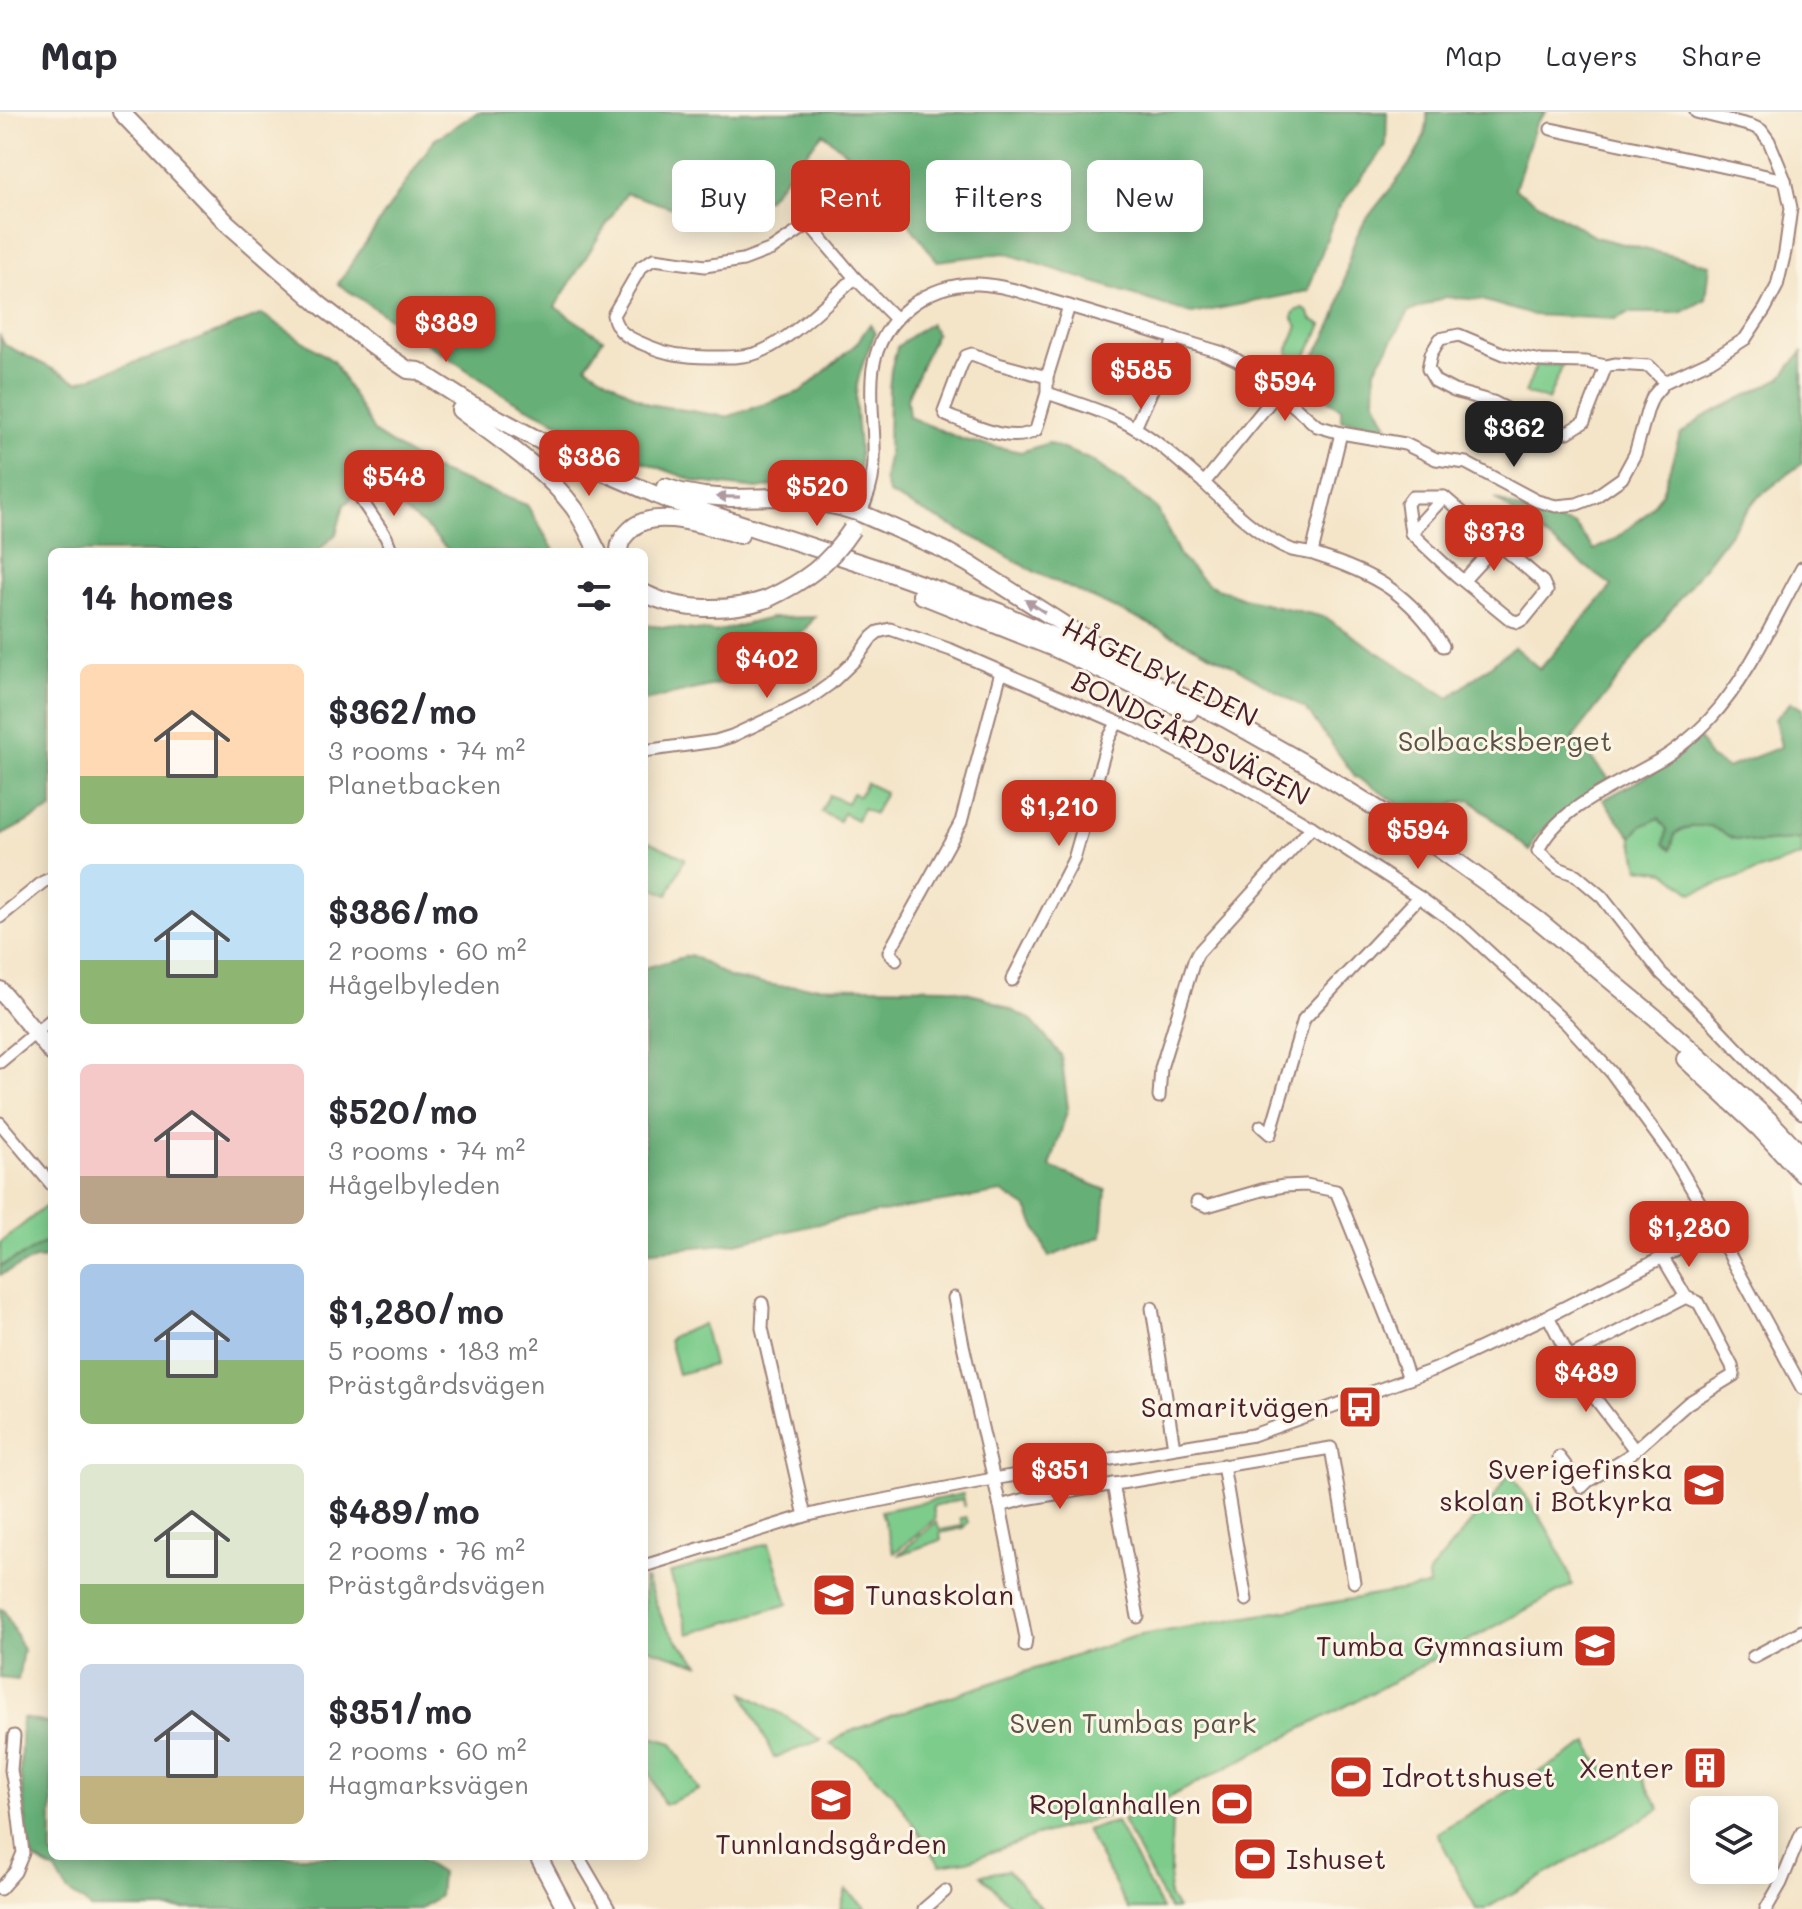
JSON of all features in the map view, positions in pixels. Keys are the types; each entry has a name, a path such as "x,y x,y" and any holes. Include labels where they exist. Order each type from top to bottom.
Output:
{"main road":[{"name":"HÅGELBYLEDEN","path":"121,112 227,223 320,305 408,370 419,371 466,407 543,456 651,504 906,589 1054,648 1222,728 1417,846 1533,927 1651,1026 1760,1129 1802,1174"},
{"name":"HÅGELBYLEDEN","path":"466,407 668,500 999,612 1147,679 1226,719 1304,763 1424,838 1538,920 1656,1018 1769,1120 1802,1155"},
{"path":"466,407 617,470 681,492 731,498 788,497 860,513 969,564 1147,679"},
{"path":"466,407 554,484 583,522 596,548"},
{"path":"648,594 704,608 742,605 767,599 795,586 833,556 860,513"},
{"path":"619,548 628,532 638,523 650,519 669,518 740,535"},
{"path":"0,990 48,1048"},
{"path":"540,1860 566,1909"}],"street":[{"path":"860,513 865,505 875,462 873,368 878,350 896,319 917,301 945,288 961,285 992,285 1175,338 1237,360 1317,426 1405,444 1436,459 1466,463 1537,501 1556,506 1577,504 1595,497 1622,478 1635,454 1653,396 1665,382 1710,361 1745,339 1777,286 1791,208 1785,180 1769,141 1761,130 1752,126 1696,112"},
{"path":"1551,129 1785,180"},
{"path":"797,232 772,249 743,260 705,266 654,259 641,267 613,315 618,330 653,348 688,357 757,353 775,344 855,278"},
{"path":"816,232 896,319"},
{"path":"1047,377 972,354 966,356 961,366 944,411 953,418 1000,433 1021,437 1036,430 1047,393 1047,377 1069,306"},
{"path":"1606,366 1584,422 1568,432 1560,433 1493,402 1454,391 1435,381 1428,369 1431,354 1440,339 1459,335 1504,354 1541,361 1649,366 1665,382"},
{"path":"1135,428 1175,338"},
{"path":"1204,483 1278,392"},
{"path":"1047,393 1135,428 1167,451 1225,504 1265,535 1292,550 1312,553 1356,569 1394,591 1430,624 1443,646"},
{"path":"1312,553 1341,433"},
{"path":"1412,497 1444,497 1543,582 1547,591 1525,618 1518,622 1511,620 1411,533 1407,504 1412,497"},
{"path":"1411,533 1444,497"},
{"path":"362,501 390,548"},
{"path":"1464,580 1497,544"},
{"path":"1802,568 1737,686 1709,720 1666,756 1581,804 1544,837 1538,851 1558,868 1576,875 1602,897 1661,973 1802,1113"},
{"name":"BONDGÅRDSVÄGEN","path":"648,750 732,736 809,699 841,675 878,632 890,629 951,650 1090,709 1198,763 1312,827 1419,897 1466,931 1567,1024 1611,1072 1673,1157 1802,1388"},
{"path":"896,960 889,952 961,822 1001,672"},
{"path":"1012,980 1074,859 1108,740 1117,723"},
{"path":"1159,1097 1161,1068 1198,953 1312,827"},
{"path":"0,917 48,880"},
{"path":"1261,1126 1270,1134 1304,1019 1419,897"},
{"path":"0,1062 48,1022"},
{"path":"0,1123 48,1180"},
{"path":"1197,1202 1207,1206 1284,1186 1306,1185 1336,1191 1409,1379"},
{"path":"648,1565 805,1516 860,1503 1253,1435 1436,1369 1716,1230"},
{"path":"1559,1457 1582,1487 1627,1457 1688,1403 1734,1375 1699,1303 1686,1297 1663,1258"},
{"path":"1569,1357 1686,1297"},
{"path":"954,1298 1000,1506 1025,1646"},
{"path":"762,1303 762,1328 805,1516"},
{"path":"1152,1308 1174,1448"},
{"path":"1548,1316 1592,1394 1634,1449"},
{"path":"1000,1506 1025,1499 1331,1448 1354,1582"},
{"path":"1223,1465 1246,1600"},
{"path":"1113,1484 1138,1617"},
{"path":"1753,1657 1802,1631"},
{"path":"0,1889 15,1872 23,1853 11,1770 14,1736"},
{"path":"1766,1909 1781,1883 1802,1832"},
{"path":"580,1860 609,1909"},
{"path":"924,1909 945,1891"}],"green space":[{"path":"478,112 1387,112 1386,146 1337,210 1308,291 1192,314 1005,253 937,261 910,226 910,160 854,160 823,133 800,160 791,160 791,171 775,190 775,160 672,160 672,208 626,193 555,307 603,339 586,366 648,404 727,417 802,391 856,344 870,324 875,334 860,371 856,395 860,468 856,491 798,481 758,489 698,482 630,457 512,400 338,284 434,140"},
{"path":"1427,112 1546,112 1536,123 1515,189 1595,237 1710,265 1706,299 1680,313 1628,313 1615,319 1532,315 1482,300 1445,297 1409,312 1375,369 1374,399 1387,425 1341,420 1341,408 1323,397 1313,386 1310,375 1312,364 1337,311 1358,233 1415,156 1427,127"},
{"path":"1304,309 1311,319 1322,325 1302,365 1289,356 1288,349 1298,326 1293,314"},
{"path":"262,314 333,361 375,433 430,468 527,505 553,548 446,548 425,526 376,491 358,493 344,505 336,534 321,548 48,548 48,811 0,836 0,336 5,345 78,382 180,347"},
{"name":"Solbacksberget","path":"930,324 936,333 907,398 909,417 964,440 1021,452 1048,443 1091,460 1157,508 1181,558 1207,584 1243,598 1324,617 1449,698 1514,647 1540,669 1612,586 1495,499 1538,517 1575,525 1594,550 1617,538 1646,514 1662,493 1680,435 1703,417 1781,378 1802,352 1802,463 1756,499 1573,738 1612,782 1581,798 1536,836 1530,851 1471,800 1419,817 1355,776 1306,709 1230,664 1037,573 889,494 884,479 888,457 891,370 897,347"},
{"path":"1536,365 1563,365 1548,400 1525,393"},
{"path":"815,617 790,648 741,679 648,700 648,625 715,632 770,618"},
{"path":"1791,702 1802,709 1802,839 1758,843 1733,838 1710,826 1691,826 1675,833 1671,849 1664,844 1667,830 1659,818 1641,826 1632,837 1603,800 1656,771 1699,738 1710,758 1727,768 1781,747 1775,719"},
{"path":"866,783 885,792 874,814 863,808 857,820 843,813 839,821 821,812 829,795 847,803 852,793 859,796"},
{"path":"1658,818 1668,830 1671,848 1675,833 1691,826 1710,825 1733,838 1758,843 1802,839 1802,856 1692,893 1666,872 1639,868 1632,837 1641,826"},
{"path":"648,841 685,858 668,895 648,886"},
{"path":"691,955 731,978 779,986 949,988 982,996 1030,1019 1061,1055 1068,1108 1050,1167 1106,1190 1102,1236 1049,1257 1027,1208 1002,1192 840,1219 736,1243 648,1252 648,967"},
{"path":"48,1204 48,1242 0,1266 0,1243"},
{"path":"48,1242 48,1258 35,1259 0,1275 0,1266"},
{"path":"703,1324 713,1365 678,1374 669,1340"},
{"name":"Sven Tumbas park","path":"1510,1473 1554,1541 1572,1585 1166,1799 1036,1836 967,1861 940,1865 893,1794 857,1759 830,1744 847,1733 893,1715 1136,1636 1429,1586 1428,1574 1483,1508 1485,1510"},
{"path":"963,1494 965,1507 962,1499 933,1506 935,1519 894,1553 881,1511"},
{"path":"966,1517 968,1522 963,1528 940,1533 941,1540 898,1555 936,1522 940,1530 962,1526 960,1518"},
{"path":"769,1543 788,1604 689,1634 670,1573"},
{"path":"648,1584 663,1621 701,1665 648,1648"},
{"path":"0,1609 4,1610 23,1650 18,1680 0,1678"},
{"path":"744,1693 782,1714 821,1740 774,1758"},
{"path":"22,1718 48,1723 48,1860 421,1860 441,1873 439,1896 420,1909 90,1909 67,1891 56,1871 30,1857 20,1773"},
{"path":"648,1736 672,1743 699,1790 664,1805 648,1769"},
{"path":"1588,1743 1601,1766 1606,1769 1619,1772 1638,1770 1660,1809 1485,1909 1476,1909 1437,1833"},
{"path":"1164,1806 1172,1820 1169,1896 1177,1909 1169,1909 1122,1820"},
{"path":"1116,1822 1162,1909 1128,1909 1086,1830"},
{"path":"1008,1870 1042,1909 1014,1909 981,1875"},
{"path":"846,1890 867,1909 840,1909"}],"place":[{"name":"Samaritvägen","path":"1360,1407"},
{"name":"Sverigefinska skolan i Botkyrka","path":"1704,1485"},
{"name":"Tunaskolan","path":"834,1595"},
{"name":"Tumba Gymnasium","path":"1595,1646"},
{"name":"Xenter","path":"1705,1768"},
{"name":"Idrottshuset","path":"1351,1777"},
{"name":"Tunnlandsgården","path":"831,1800"},
{"name":"Roplanhallen","path":"1232,1804"},
{"name":"Ishuset","path":"1255,1859"}]}
